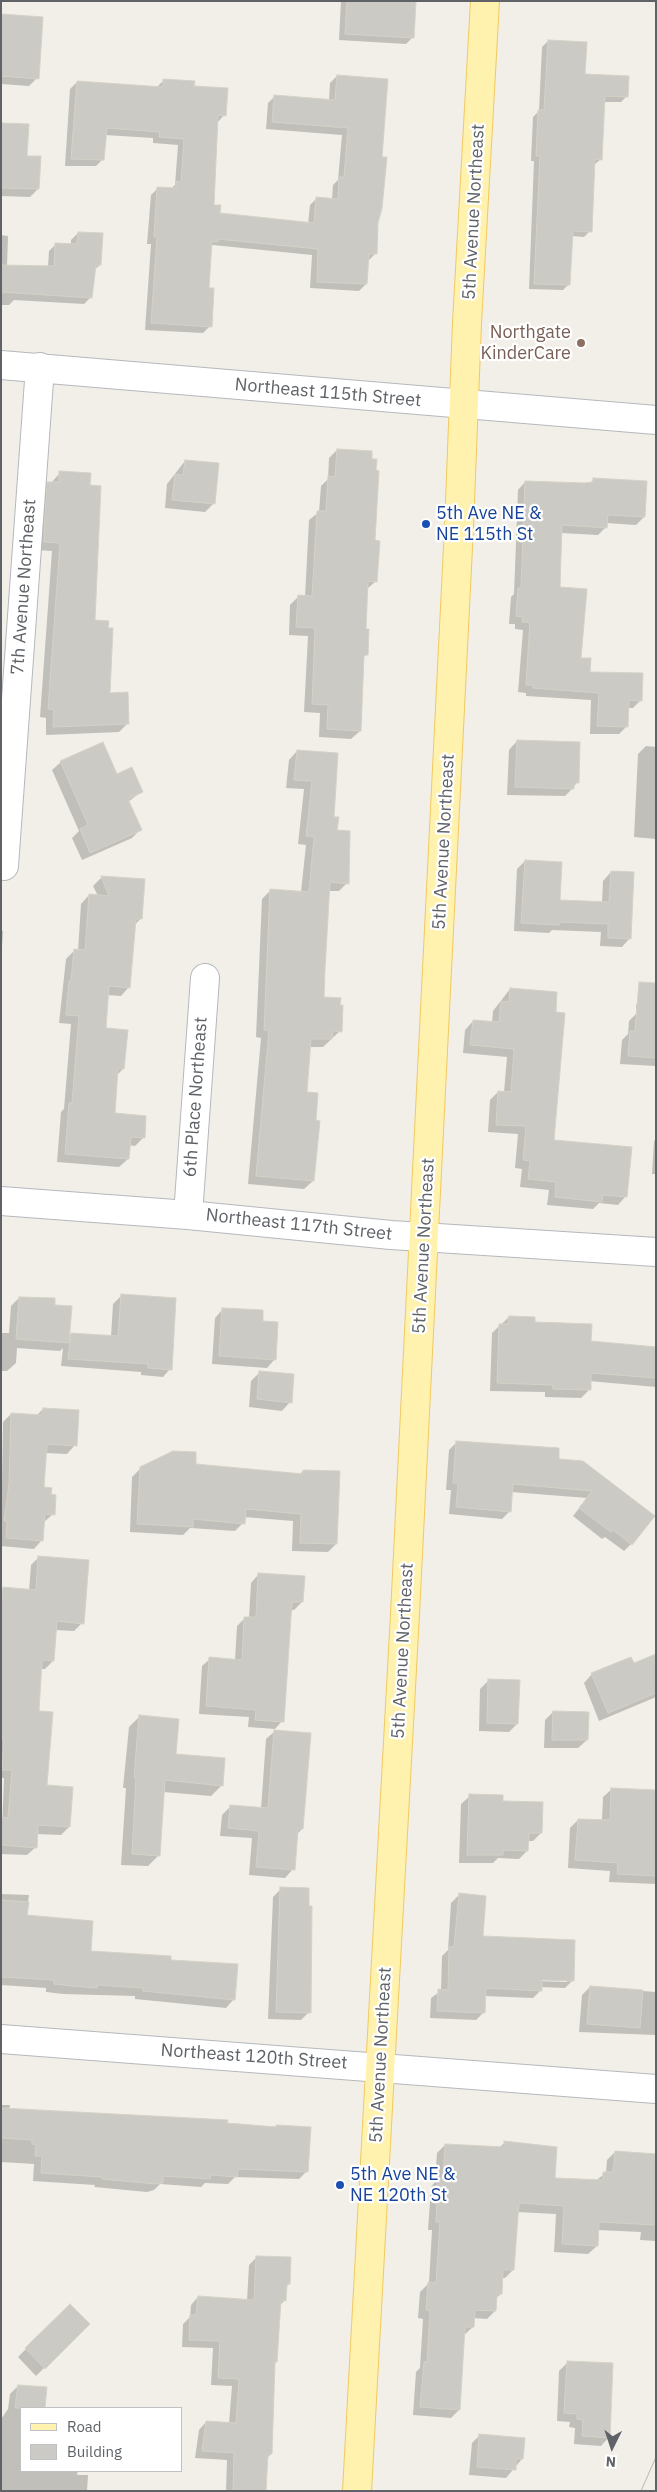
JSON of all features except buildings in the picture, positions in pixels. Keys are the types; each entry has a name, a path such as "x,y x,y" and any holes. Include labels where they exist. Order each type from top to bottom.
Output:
{"main road":[{"name":"5th Avenue Northeast","path":"358,2491 424,1236 485,1"}],"street":[{"name":"Northeast 115th Street","path":"1,364 656,420"},
{"name":"7th Avenue Northeast","path":"4,866 40,368"},
{"name":"6th Place Northeast","path":"188,1215 205,978"},
{"name":"Northeast 117th Street","path":"1,1201 424,1236 656,1252"},
{"name":"Northeast 120th Street","path":"1,2039 380,2066 656,2089"}],"tram line":[{"path":"641,2491 656,2457"}],"place":[{"name":"Northgate KinderCare","path":"581,343"},
{"name":"5th Ave NE & NE 115th St","path":"426,524"},
{"name":"5th Ave NE & NE 120th St","path":"340,2185"}]}
